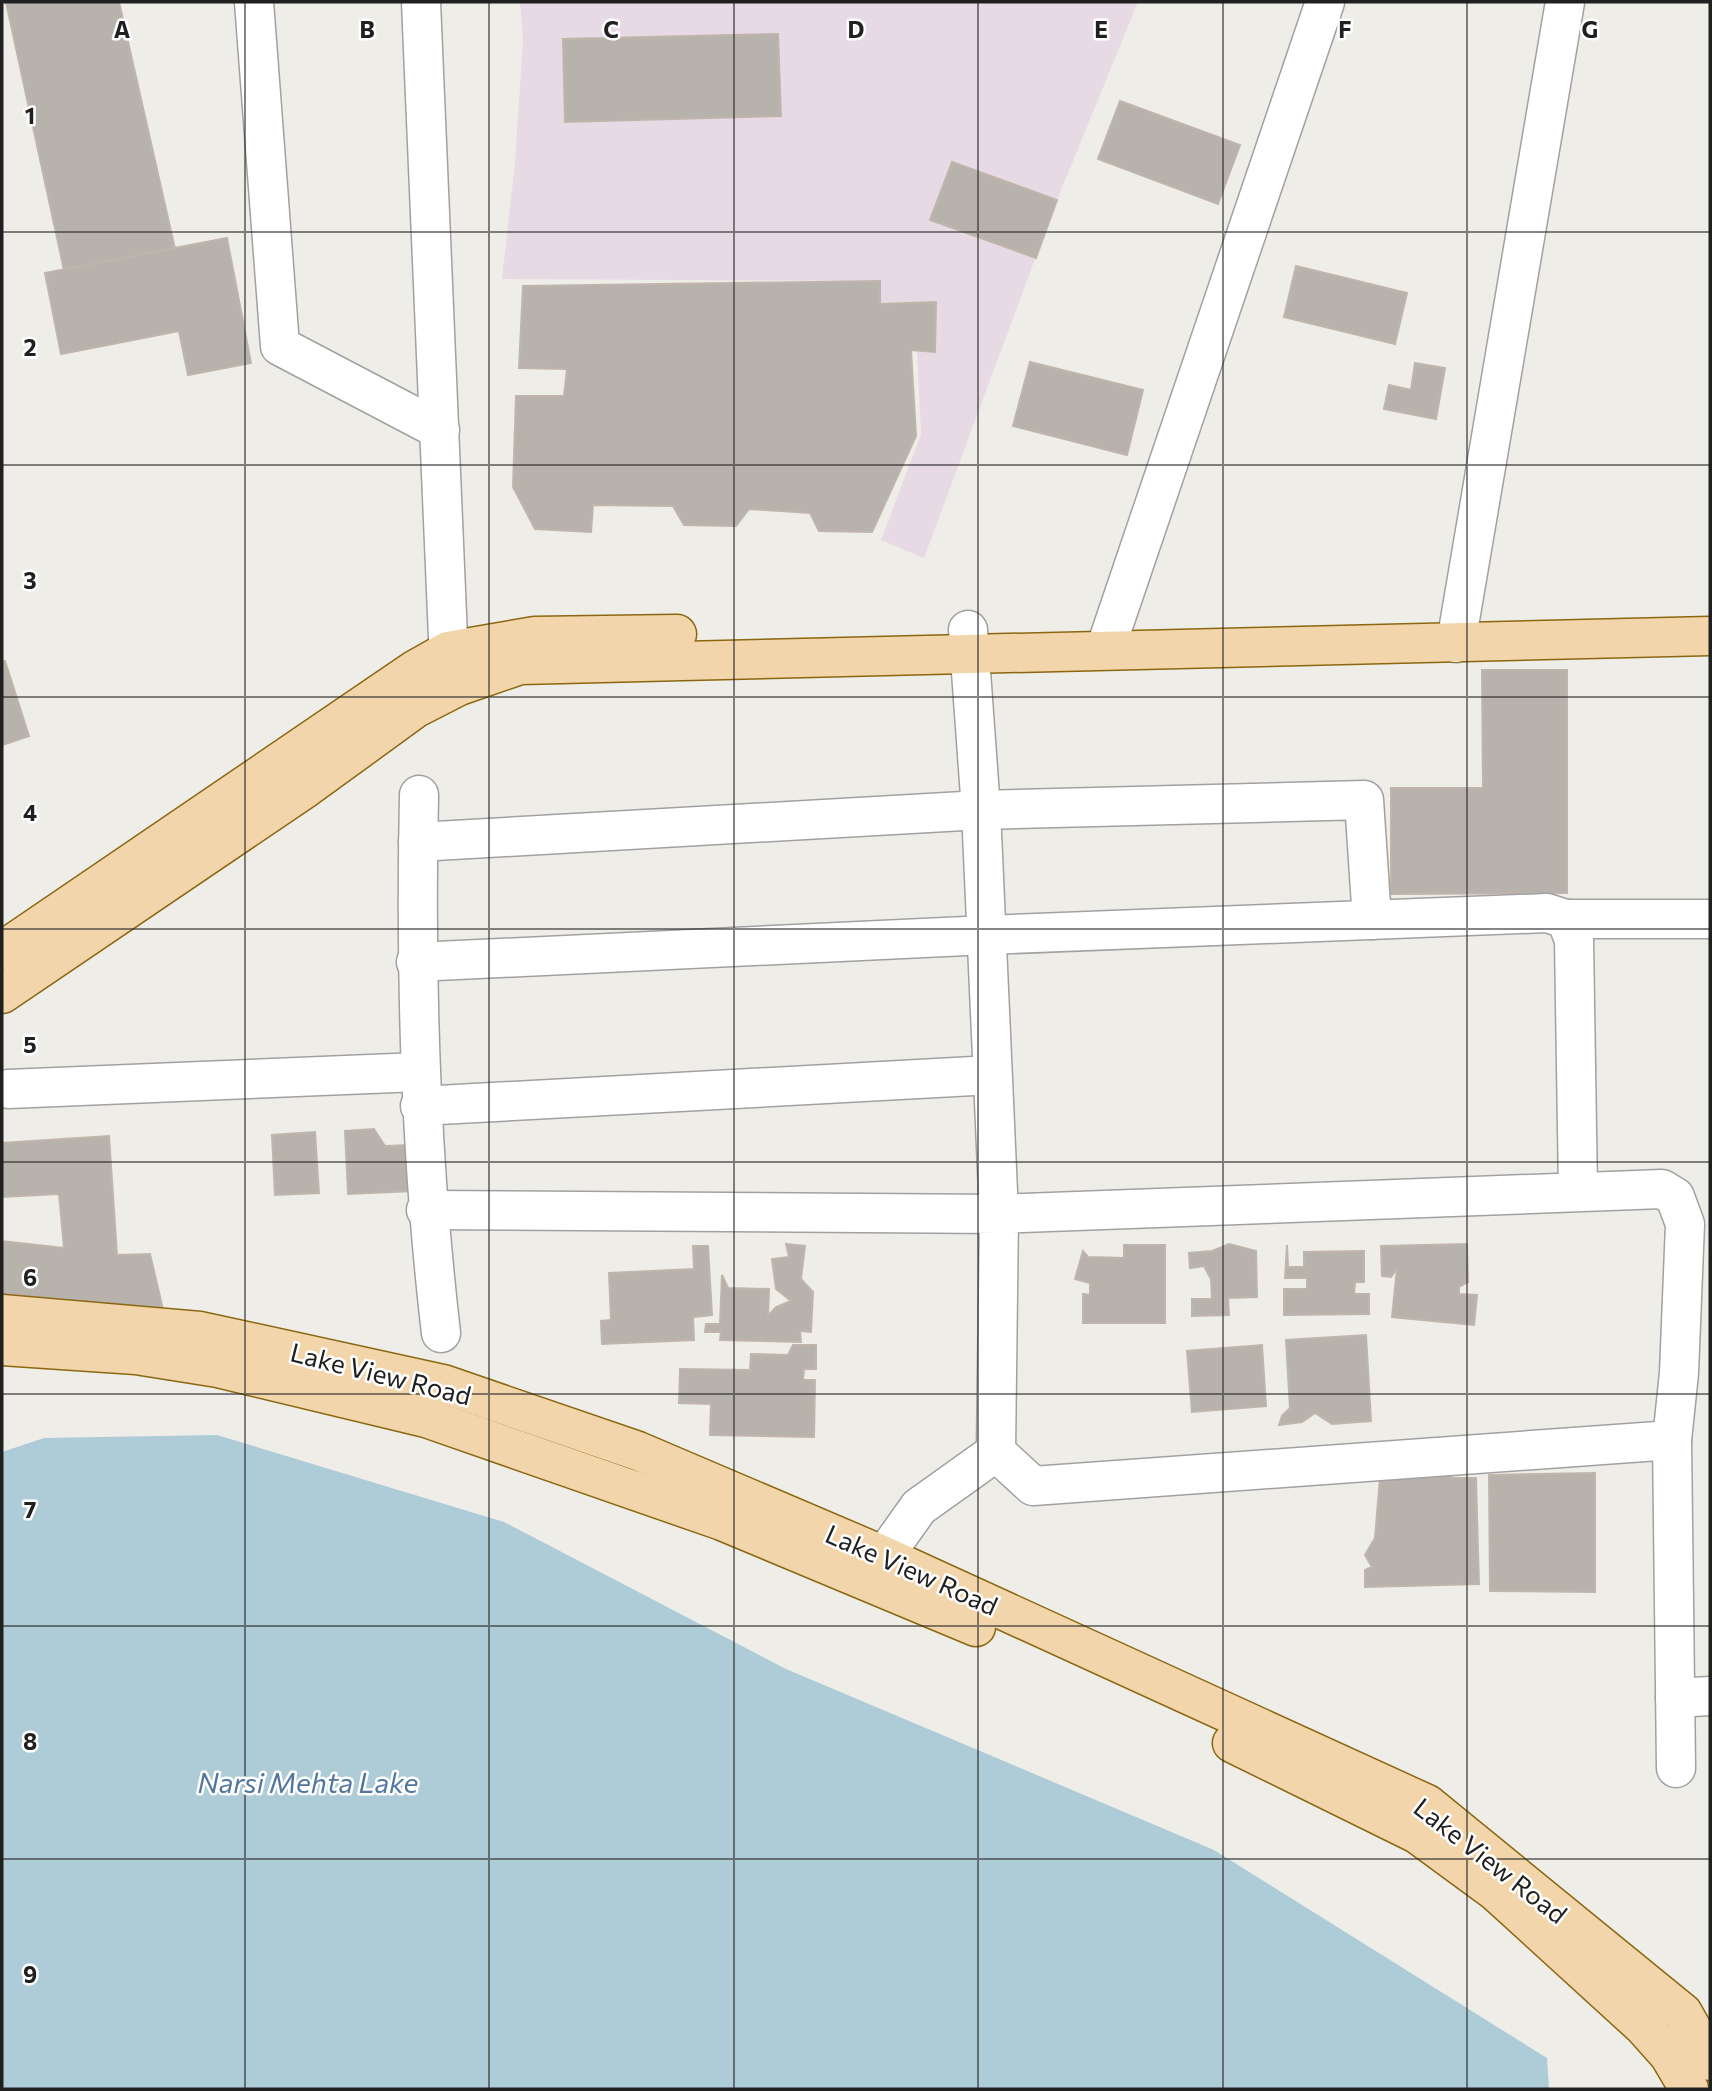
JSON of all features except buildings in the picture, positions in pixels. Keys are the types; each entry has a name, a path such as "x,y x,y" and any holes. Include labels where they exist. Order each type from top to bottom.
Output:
{"main road":[{"path":"1458,632 1710,610"},
{"path":"2,951 405,677 448,651 535,636 969,642 1458,632 1710,636"},
{"path":"2,994 306,788 416,708 450,691 520,665 969,642"},
{"name":"Lake View Road","path":"2,1314 200,1331 443,1384 638,1451 1417,1833 1496,1892 1610,1993 1669,2055 1689,2089"},
{"name":"Lake View Road","path":"2,1346 136,1355 218,1368 436,1422 722,1521 874,1567 1427,1804 1683,2013 1710,2061"},
{"path":"436,1422 443,1384"}],"street":[{"path":"254,2 280,345 440,430"},
{"path":"421,2 450,691"},
{"path":"1108,640 1325,2"},
{"path":"1458,632 1565,2"},
{"path":"969,642 981,810 999,1214 996,1452 1034,1486 1672,1440"},
{"path":"419,795 416,962 419,1089 426,1210 441,1333"},
{"path":"418,842 981,810 1364,800 1372,920"},
{"path":"416,962 987,935 1547,913 1566,919 1710,919"},
{"path":"1566,919 1574,940 1578,1191"},
{"path":"8,1089 419,1089 992,1074"},
{"path":"426,1210 999,1214 1662,1189 1675,1197 1685,1224 1679,1373 1672,1440 1693,1697 1676,1768"},
{"path":"874,1567 919,1507 996,1452"}],"shaded area":[{"path":"520,2 1138,2 1057,200 924,558 881,540 921,434 917,350 935,351 936,302 880,304 880,281 502,279 515,163 523,40"}],"water":[{"name":"Narsi Mehta Lake","path":"217,1435 504,1522 786,1669 1214,1850 1547,2058 1549,2089 2,2089 2,1452 44,1438"}]}
